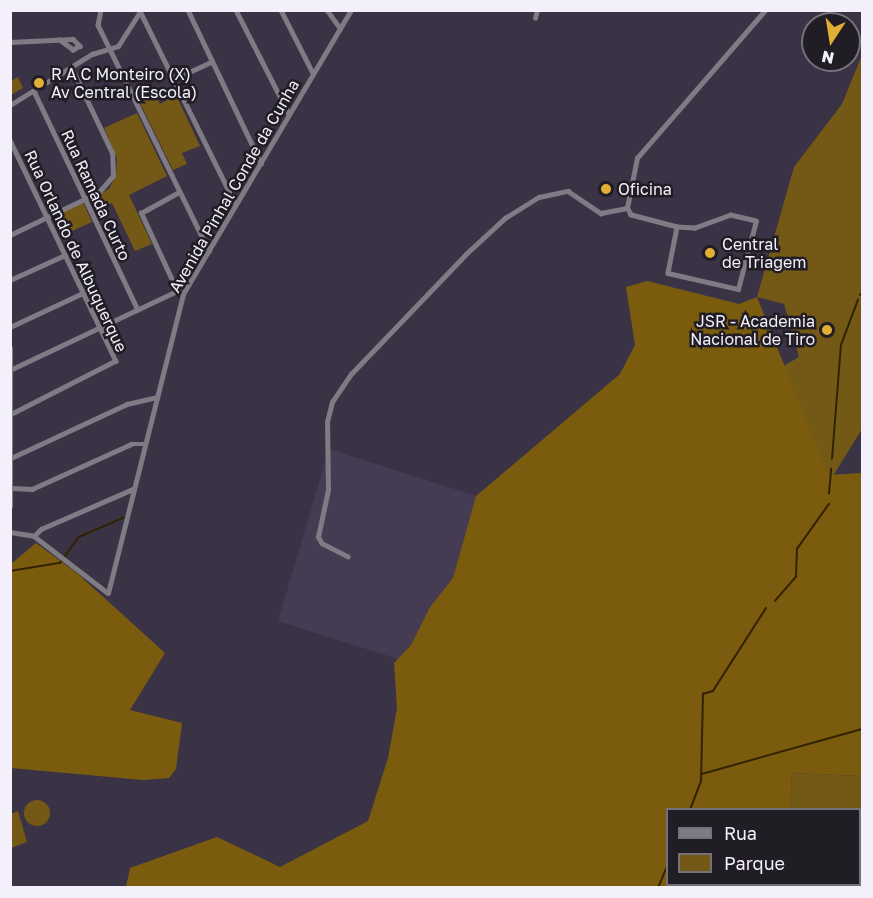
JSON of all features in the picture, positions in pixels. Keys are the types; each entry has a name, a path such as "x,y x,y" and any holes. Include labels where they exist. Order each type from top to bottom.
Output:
{"street":[{"path":"101,10 98,25 209,251"},
{"path":"188,10 261,163"},
{"path":"236,10 290,114"},
{"path":"281,10 313,73"},
{"path":"327,10 340,28"},
{"name":"Avenida Pinhal Conde da Cunha","path":"34,536 108,592 183,294 351,10"},
{"path":"536,18 537,10"},
{"path":"677,228 668,273 738,289 756,221 731,215 695,228 677,228 631,215 627,208 637,159 765,10"},
{"path":"10,105 97,51 110,49 123,41 140,11"},
{"path":"140,11 172,80 236,205"},
{"path":"10,42 59,39"},
{"path":"172,80 211,62"},
{"path":"10,235 85,199 108,185 115,164 71,67"},
{"name":"Rua Ramada Curto","path":"34,91 138,310"},
{"name":"Rua Orlando de Albuquerque","path":"10,140 100,327 115,365 11,415"},
{"path":"348,557 322,544 318,537 328,490 327,422 332,402 351,374 466,254 505,218 539,197 568,191 602,213 627,208"},
{"path":"179,192 141,213 177,291 183,294"},
{"path":"10,279 65,255"},
{"path":"12,369 177,291"},
{"path":"10,327 83,293"},
{"path":"10,348 12,369 10,506"},
{"path":"11,458 127,404 157,397"},
{"path":"12,488 32,489 131,444 144,444"},
{"path":"10,532 34,536 41,529 133,489"}],"shaded area":[{"path":"647,281 739,304 757,297 828,475 862,473 862,776 792,773 790,808 666,808 666,886 762,887 126,887 130,868 217,837 280,867 368,821 388,758 397,708 394,663 411,645 430,607 453,578 476,496 620,374 635,345 626,287"},
{"path":"329,449 476,496 453,578 430,607 411,645 398,659 278,621"},
{"path":"36,543 78,574 165,653 130,710 182,723 176,769 169,778 143,780 11,768 11,564"}],"green space":[{"name":"JSR - Academia Nacional de Tiro","path":"862,55 862,429 828,484 753,383 799,357 784,304 757,297 794,167 842,104 855,72 861,72"},
{"path":"18,77 23,88 11,95 11,81"},
{"path":"152,89 160,104 176,95 200,146 182,153 187,164 173,170 136,95"},
{"path":"137,113 167,176 129,195 152,244 135,251 112,203 95,211 89,200 109,189 116,175 117,158 104,128"},
{"path":"83,202 92,222 61,236 52,216"},
{"path":"792,773 862,776 862,887 762,888 861,886 861,808 790,808"},
{"path":"37,800 46,804 50,813 46,822 37,826 28,822 24,813 28,804"},
{"path":"18,811 27,842 11,848 11,814"}],"waterway":[{"path":"832,459 841,345 858,300"},
{"path":"829,494 831,469"},
{"path":"775,601 796,577 797,549 829,504"},
{"path":"10,571 60,563 79,537 125,517"},
{"path":"691,808 701,782 703,694 713,691 766,608"},
{"path":"702,774 862,729"},
{"path":"658,888 666,869"}],"place":[{"name":"R A C Monteiro (X) Av Central (Escola)","path":"39,83"},
{"name":"Oficina","path":"606,189"},
{"name":"Central de Triagem","path":"710,253"},
{"name":"JSR - Academia Nacional de Tiro","path":"827,330"}]}
